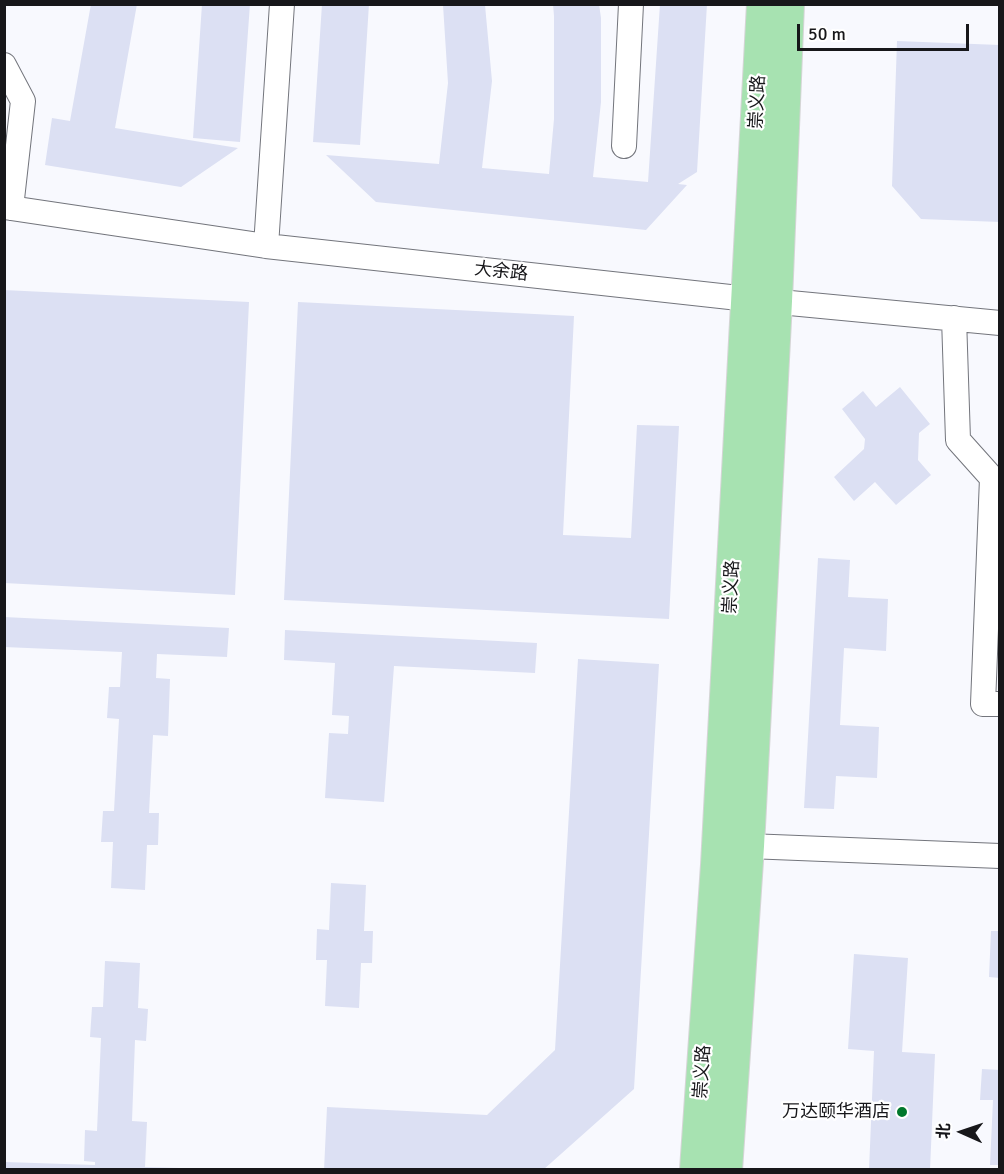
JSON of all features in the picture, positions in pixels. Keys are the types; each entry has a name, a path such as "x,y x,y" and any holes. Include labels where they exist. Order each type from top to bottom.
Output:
{"main road":[{"name":"崇义路","path":"726,1170 748,846 762,300 763,4"},
{"name":"崇义路","path":"696,1170 717,865 788,4"}],"street":[{"path":"266,246 282,4"},
{"path":"624,146 631,4"},
{"path":"4,65 23,101 8,207"},
{"name":"大余路","path":"8,207 266,246 762,300 999,323"},
{"path":"954,318 958,440 992,478 994,570 983,704 999,704"},
{"path":"748,846 999,856"}],"building":[{"path":"91,4 137,4 115,128 238,148 181,187 45,165 52,118 70,121"},
{"path":"202,4 250,4 240,142 193,138"},
{"path":"322,4 369,4 360,145 313,142"},
{"path":"553,4 599,4 601,102 593,177 648,182 660,4 707,4 697,172 678,184 687,185 646,230 376,202 326,155 439,164 448,83 443,5 485,5 492,81 482,168 549,174 554,119"},
{"path":"897,41 1000,45 1000,222 921,219 892,186"},
{"path":"4,290 249,302 235,595 4,583"},
{"path":"298,302 574,316 563,535 631,538 637,425 679,426 669,619 284,600"},
{"path":"900,387 930,424 919,433 918,460 931,475 896,505 875,482 854,501 834,477 864,449 865,439 842,409 863,391 876,407"},
{"path":"818,558 850,560 848,597 888,599 886,651 844,648 840,725 879,727 877,778 836,776 834,809 804,808"},
{"path":"4,617 229,628 227,657 157,654 156,678 170,679 168,736 153,735 149,813 159,813 158,845 147,845 145,890 111,888 113,842 101,842 103,811 114,811 119,719 107,718 109,687 120,687 122,652 4,647"},
{"path":"285,630 537,643 535,673 394,666 384,802 325,798 329,733 348,734 349,716 332,715 335,663 284,660"},
{"path":"578,659 659,664 634,1089 543,1170 324,1170 327,1107 487,1115 555,1050"},
{"path":"331,883 366,885 364,931 373,931 372,963 361,963 359,1008 325,1006 327,960 316,960 317,929 329,930"},
{"path":"991,931 1000,931 1000,978 989,977"},
{"path":"854,954 908,958 902,1052 935,1054 930,1170 869,1170 874,1051 848,1049"},
{"path":"105,961 140,963 138,1008 148,1009 146,1041 135,1040 132,1121 147,1122 145,1167 180,1168 180,1170 5,1170 5,1162 95,1165 95,1162 84,1161 85,1130 97,1131 101,1038 90,1037 92,1007 103,1007"},
{"path":"982,1069 1000,1070 1000,1165 990,1165 993,1100 980,1100"}],"place":[{"name":"万达颐华酒店","path":"902,1112"}]}
